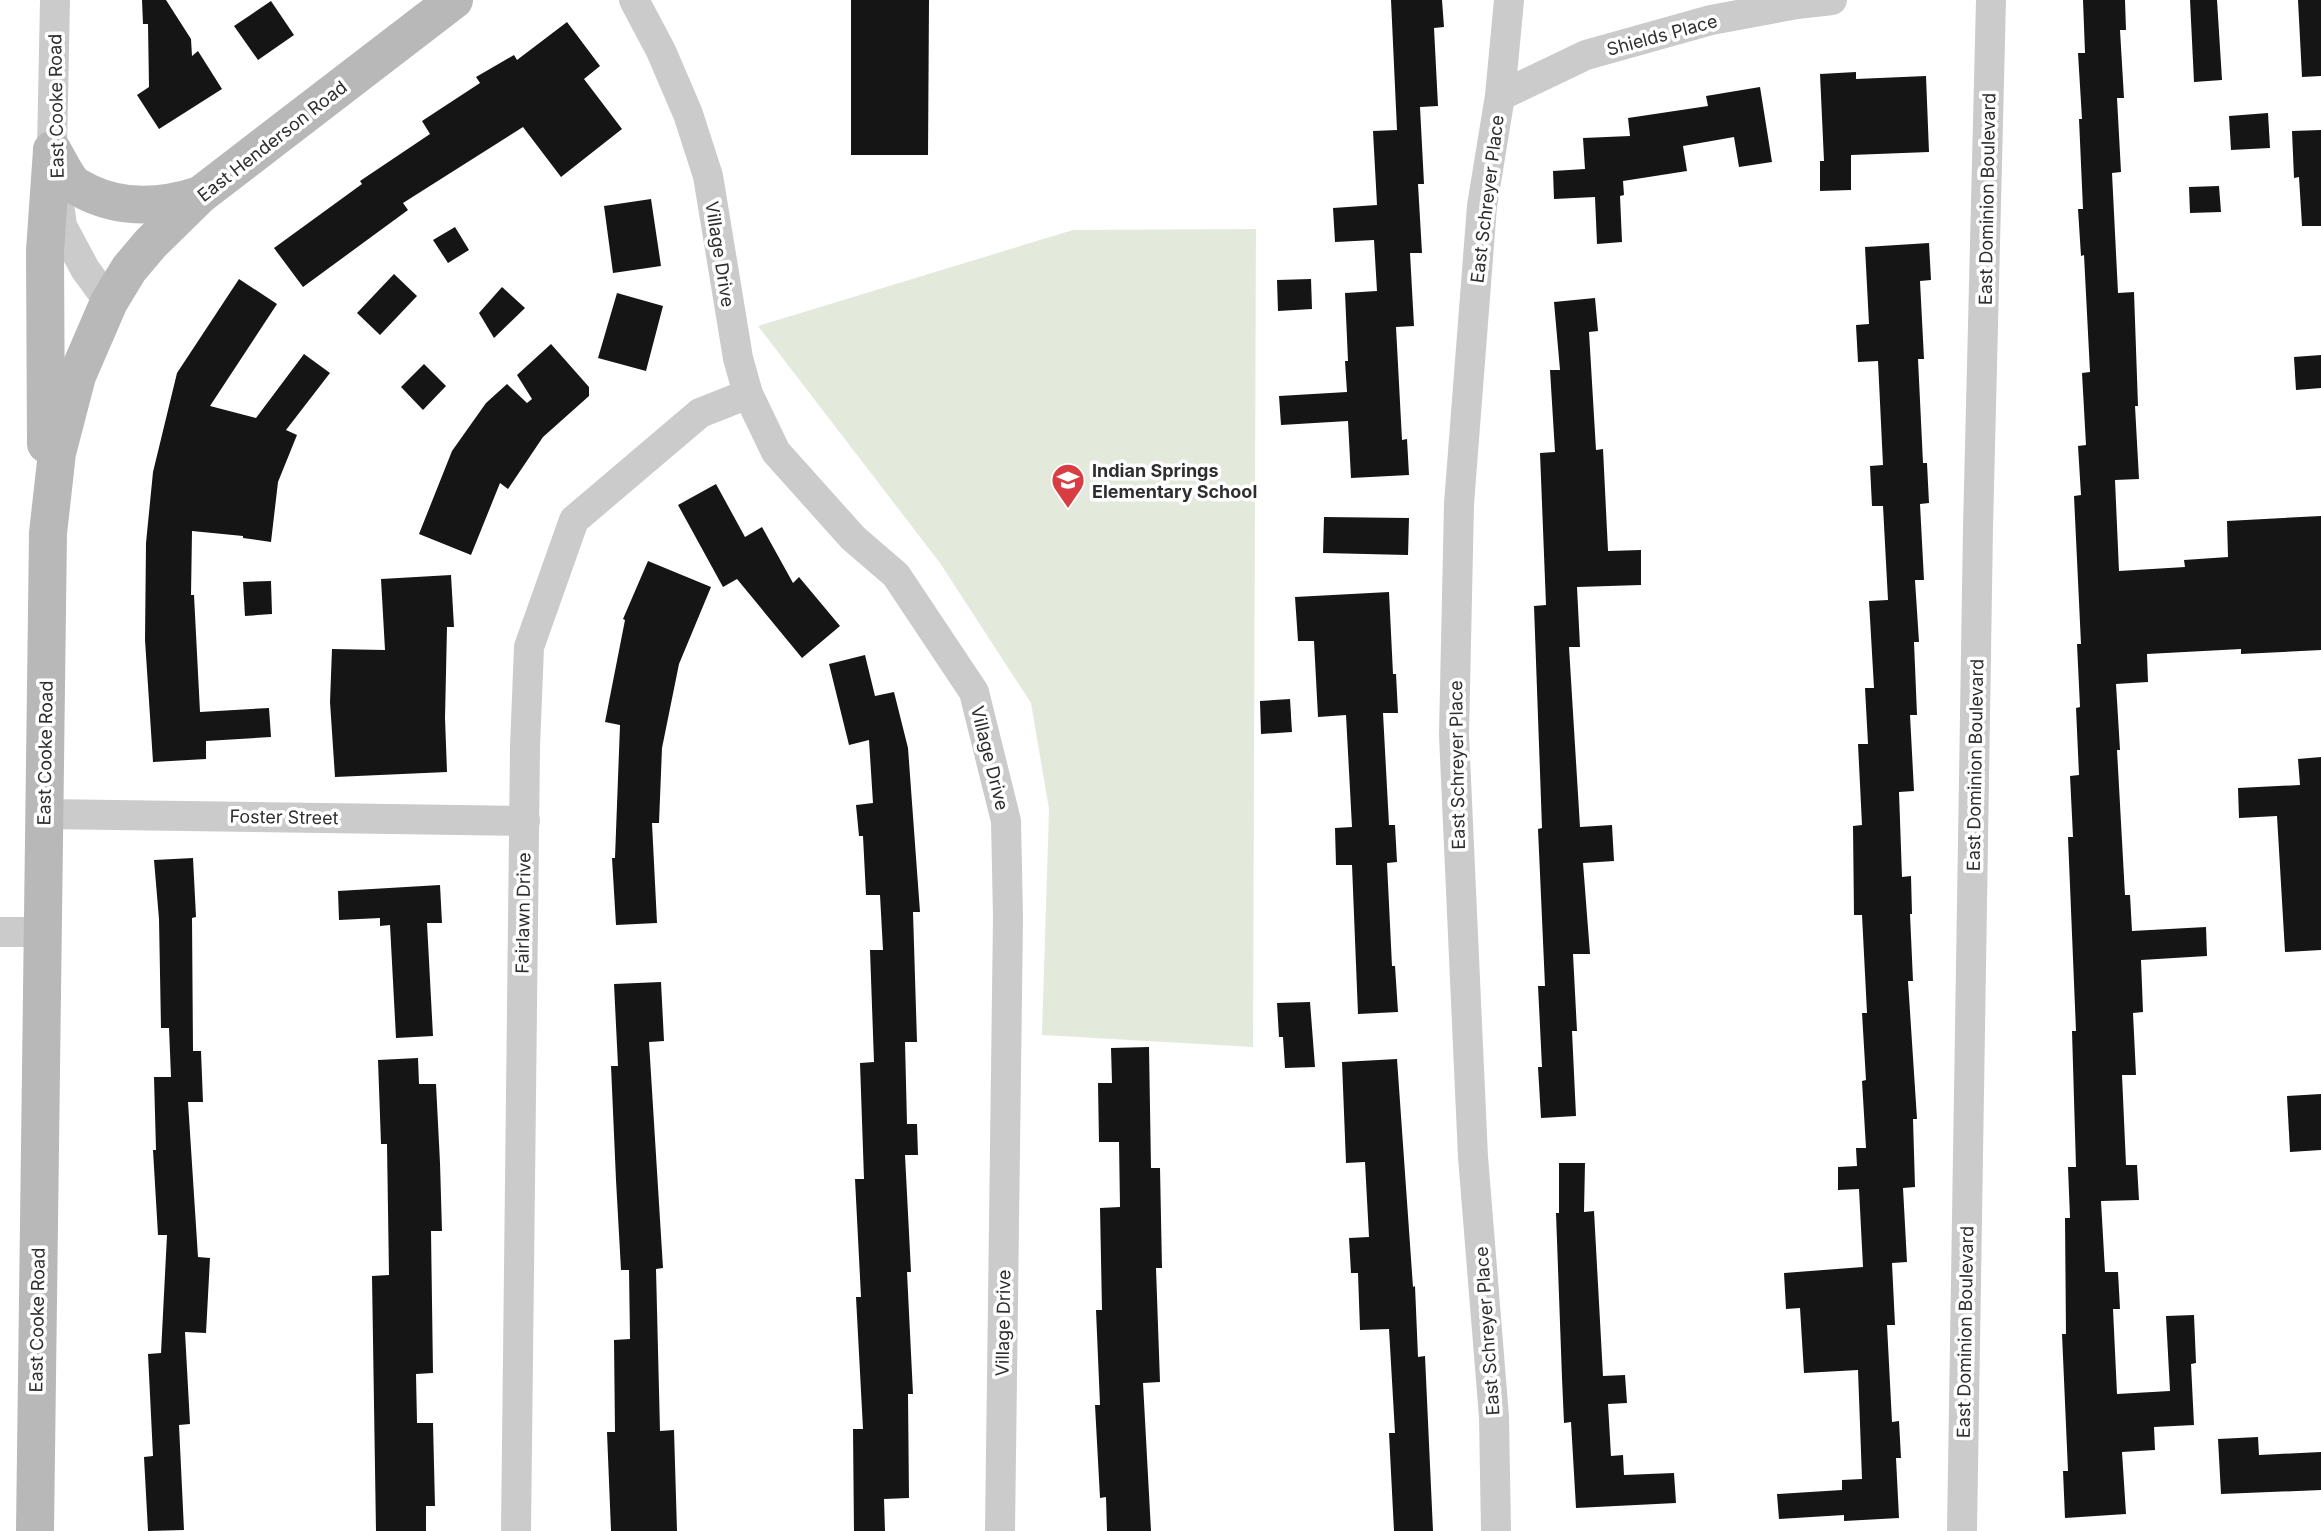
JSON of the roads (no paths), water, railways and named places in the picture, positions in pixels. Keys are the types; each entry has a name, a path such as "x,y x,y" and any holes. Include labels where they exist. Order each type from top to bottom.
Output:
{"main road":[{"name":"East Henderson Road","path":"110,302 129,269 150,243 201,195 454,0"},
{"path":"52,150 74,185 98,197 123,204 149,206 175,203 201,195"},
{"path":"48,533 44,318 45,251 52,150"},
{"name":"East Cooke Road","path":"35,1531 48,533 57,453 77,376 110,302"}],"street":[{"name":"East Cooke Road","path":"54,0 52,150 62,226 85,269 110,302"},
{"name":"Village Drive","path":"634,0 661,51 688,114 708,176 730,317 748,394 776,452 853,538 896,575 974,692 1006,821 1008,917 1000,1531"},
{"name":"East Schreyer Place","path":"1496,1531 1494,1417 1473,1157 1454,735 1459,504 1482,206 1500,96 1510,0"},
{"name":"Shields Place","path":"1500,96 1598,52 1711,20 1832,0"},
{"name":"East Dominion Boulevard","path":"1962,1531 1978,528 1991,0"},
{"name":"Fairlawn Drive","path":"516,1531 524,821 529,647 575,520 700,414 748,394"},
{"name":"Foster Street","path":"44,814 524,821"},
{"path":"0,932 43,932"}],"place":[{"name":"Indian Springs Elementary School","path":"1068,510"}]}
